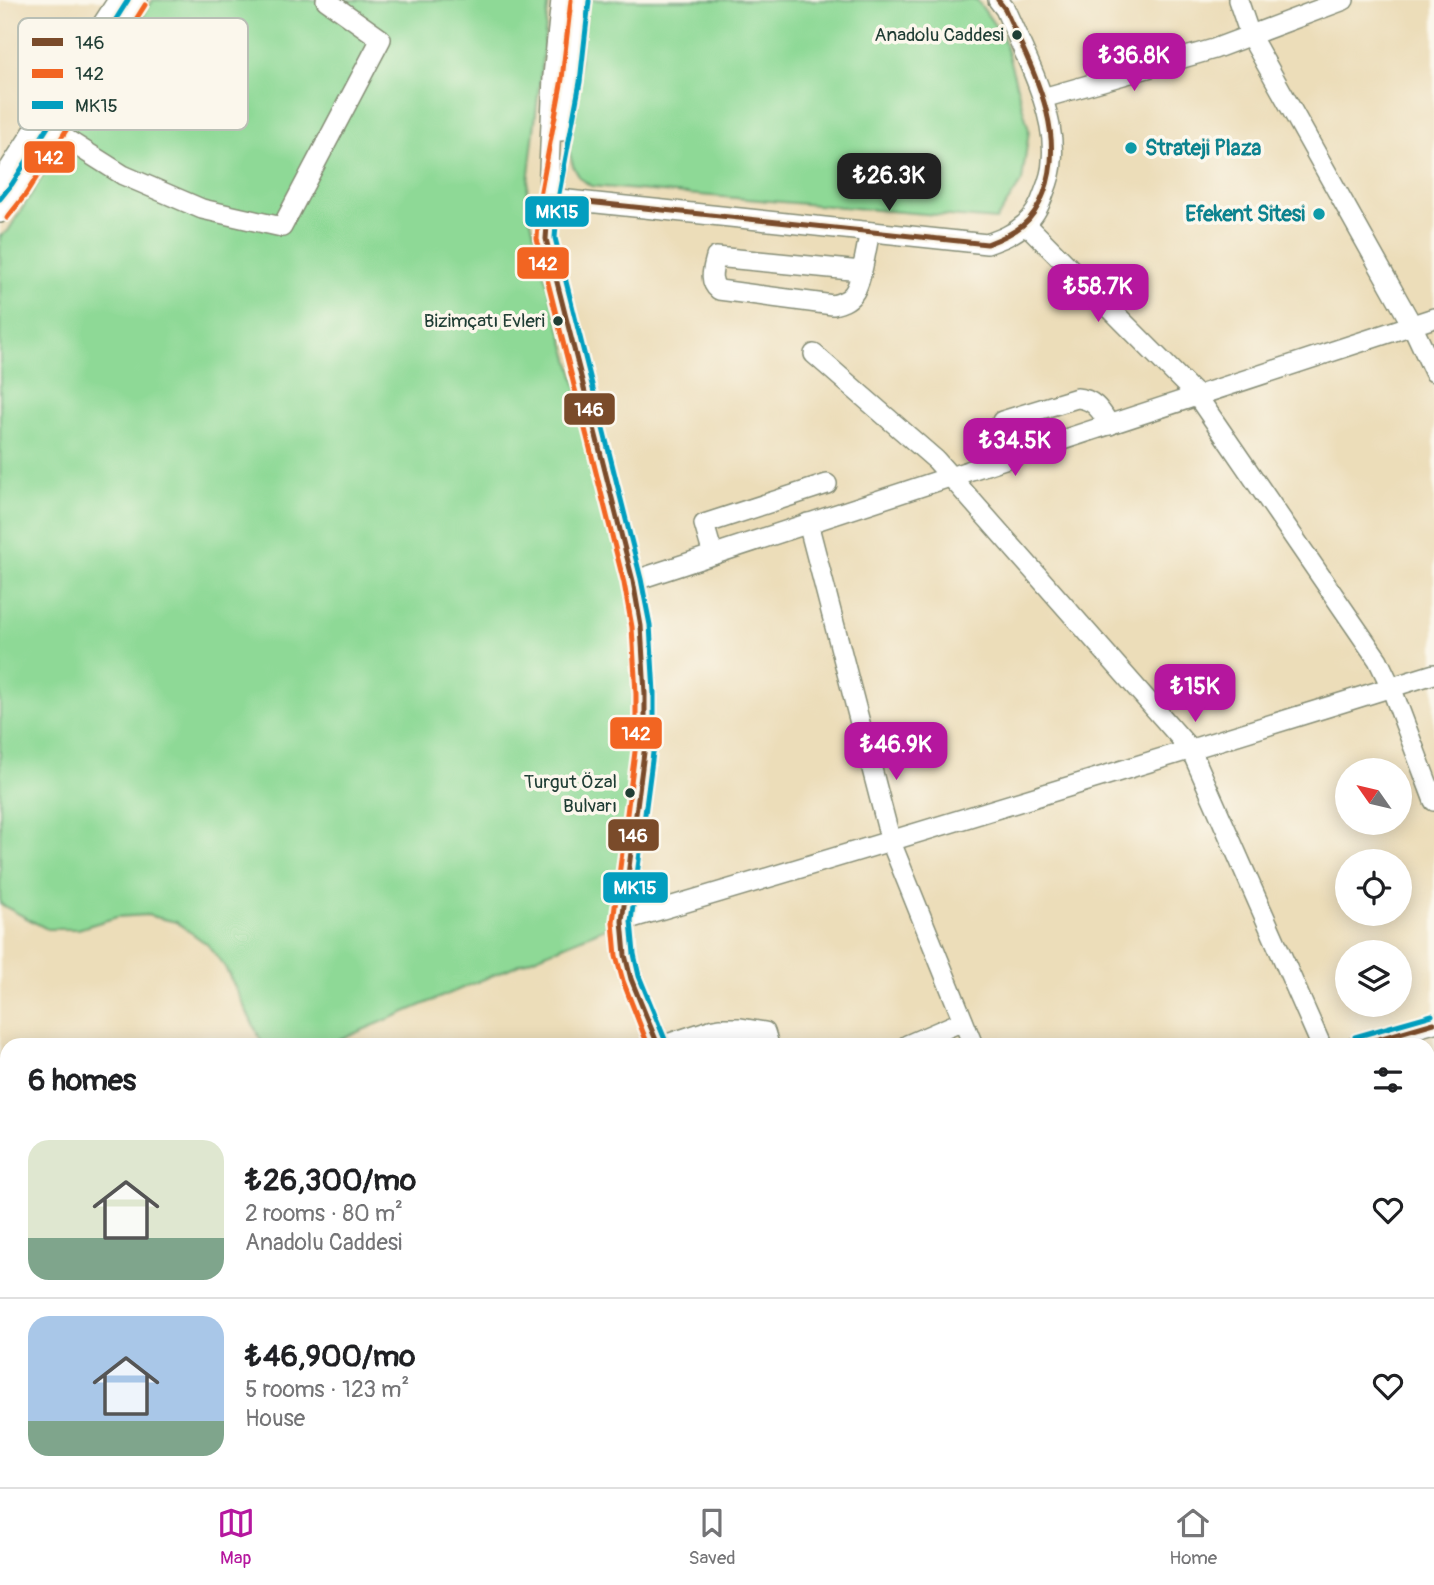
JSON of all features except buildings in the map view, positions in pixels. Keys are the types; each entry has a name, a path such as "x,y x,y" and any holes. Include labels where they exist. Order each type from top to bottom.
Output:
{"street":[{"path":"106,18 118,0"},
{"path":"127,18 138,0"},
{"path":"0,213 19,189 55,132 124,175 202,209 282,227 381,39 326,0"},
{"path":"561,0 553,76 546,239 633,582 641,626 645,745 622,921 625,955 631,979 655,1038"},
{"path":"549,198 571,80 579,0"},
{"path":"549,198 987,244 1007,236 1026,224 1039,207 1048,184 1052,161 1051,135 1043,98 1005,9 998,0"},
{"path":"1238,0 1250,35 1412,326 1434,372"},
{"path":"1043,98 1214,48 1344,0"},
{"path":"0,183 34,130"},
{"path":"1026,224 1197,396 1378,660 1391,687 1434,801"},
{"path":"861,271 716,257 712,276 713,284 719,290 833,305 841,303 852,296 858,286 870,232"},
{"path":"633,582 1434,318"},
{"path":"814,354 927,451 953,478 1191,750 1318,1038"},
{"path":"1002,421 1083,398 1096,405 1110,425"},
{"path":"713,555 704,524 827,484"},
{"path":"808,523 891,842 970,1038"},
{"path":"622,921 891,842 1434,674"},
{"path":"923,1038 963,1021"},
{"path":"1382,1038 1434,1023"},
{"path":"685,1038 731,1027 765,1032 767,1038"}],"green space":[{"path":"153,0 549,0 526,200 542,265 633,581 645,694 622,921 344,1038 260,1038 225,967 207,944 176,922 147,915 117,917 78,929 47,929 0,904 0,236 8,231 71,130 248,130 248,18 142,18"},
{"path":"588,0 977,0 1003,37 1029,130 1022,181 996,220 591,186 580,178 569,151"}],"transit line":[{"name":"MK15","path":"117,18 128,0"},
{"name":"142","path":"571,0 562,79 540,196 537,239 624,583 632,627 636,744 613,922 616,956 645,1038"},
{"name":"146","path":"549,198 987,244 997,240 1022,226 1035,212 1044,193 1052,145 1049,122 1035,75 1005,9 998,0"},
{"name":"MK15","path":"589,1 580,82 558,199 555,238 641,579 650,625 654,745 631,921 639,976 664,1038"},
{"name":"142","path":"137,18 145,5"},
{"name":"MK15","path":"0,199 46,130"},
{"name":"142","path":"7,218 26,194 66,130"},
{"name":"146","path":"549,198 546,239 633,581 641,626 645,745 622,921 625,955 631,979 655,1038"},
{"name":"MK15","path":"1355,1037 1432,1015"},
{"name":"146","path":"1382,1038 1434,1023"}],"place":[{"name":"Anadolu Caddesi","path":"1017,35"},
{"name":"Strateji Plaza","path":"1131,148"},
{"name":"Efekent Sitesi","path":"1319,214"},
{"name":"Bizimçatı Evleri","path":"558,321"},
{"name":"Turgut Özal Bulvarı","path":"630,793"}]}
